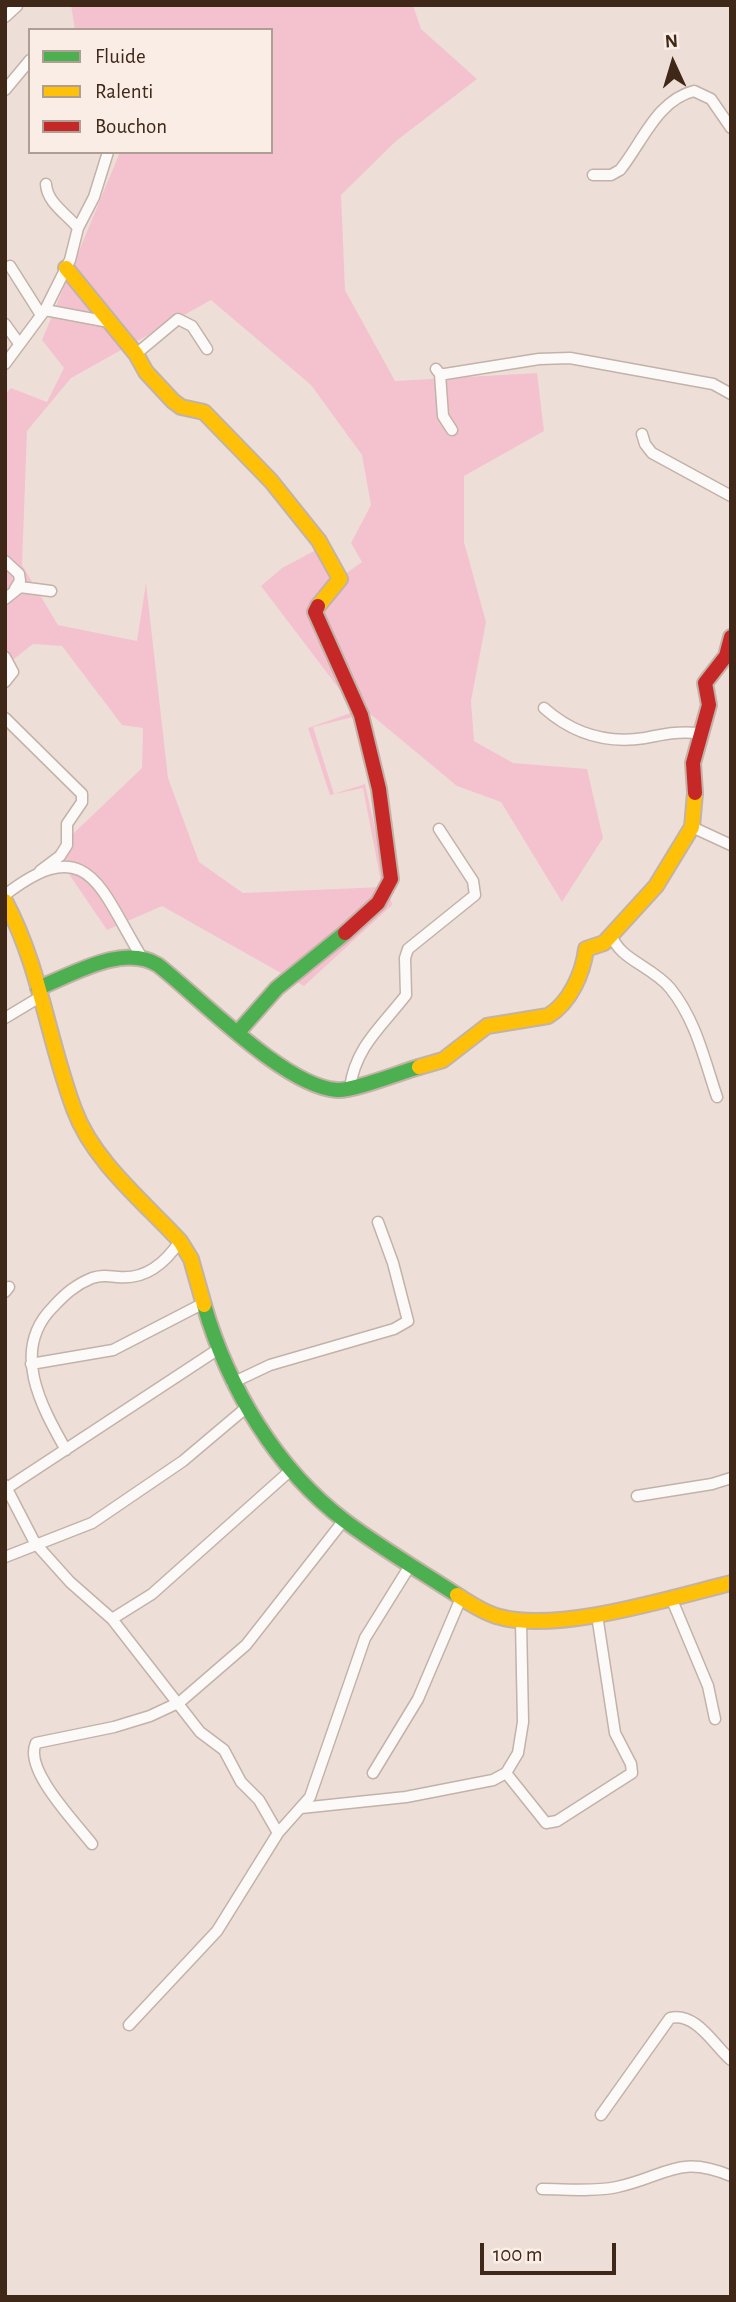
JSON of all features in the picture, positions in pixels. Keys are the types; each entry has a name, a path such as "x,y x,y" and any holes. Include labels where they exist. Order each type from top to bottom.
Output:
{"street":[{"path":"5,18 17,6"},
{"path":"5,90 28,62"},
{"path":"593,175 611,175 620,170 655,120 685,93 694,91 711,99 731,128"},
{"path":"5,364 18,342 43,312 66,268 78,228 94,197 106,154"},
{"path":"46,184 46,193 78,228"},
{"path":"10,266 43,312 109,323"},
{"path":"66,268 136,354 146,372 173,401 181,407 204,412 238,446 319,541 340,579 317,605 316,617 361,715 379,789 391,869 389,889 376,905 266,999 239,1031"},
{"path":"136,354 178,319 192,326 207,349"},
{"path":"5,324 18,342"},
{"path":"452,430 443,416 438,372 539,359 570,358 713,384 731,394"},
{"path":"642,434 652,453 731,496"},
{"path":"5,561 19,574 20,581 5,599"},
{"path":"15,589 27,586 51,591"},
{"path":"40,871 67,864 79,868 94,880 141,956 166,971 292,1073 329,1089 350,1088 443,1060 487,1026 527,1022 556,1011 583,971 586,949 604,943 665,877 692,827 695,799 692,774 698,733 708,712 705,683 726,656 731,637"},
{"path":"5,657 13,672 5,682"},
{"path":"544,708 567,727 595,736 636,739 673,731 698,733"},
{"path":"5,718 82,794 82,802 67,824 67,845 60,856 5,895"},
{"path":"692,827 731,845"},
{"path":"350,1088 353,1068 366,1042 407,995 405,958 408,950 475,895 473,881 439,829"},
{"path":"5,901 23,934 83,1130 94,1148 180,1241 191,1259 217,1350 232,1383 291,1470 312,1493 344,1520 461,1598 497,1617 520,1621 597,1615 672,1600 731,1583"},
{"path":"612,935 618,950 648,966 673,992 696,1032 717,1097"},
{"path":"5,1018 39,993 113,961 141,956"},
{"path":"232,1383 270,1364 394,1329 408,1321 393,1263 378,1222"},
{"path":"66,1450 43,1409 31,1364 36,1329 71,1288 100,1276 135,1276 160,1266 180,1241"},
{"path":"31,1364 113,1350 204,1303"},
{"path":"217,1350 66,1450 6,1486 34,1543 70,1582 112,1619 180,1702 200,1732 224,1750 241,1782 259,1800 278,1833"},
{"path":"5,1557 34,1543 67,1535 93,1523 183,1461 247,1407"},
{"path":"112,1619 152,1594 291,1470"},
{"path":"637,1496 712,1484 731,1478"},
{"path":"92,1844 45,1783 33,1762 32,1751 36,1743 114,1727 150,1716 180,1702 246,1645 344,1520"},
{"path":"129,2025 217,1931 278,1833 310,1797 365,1638 411,1564"},
{"path":"373,1773 418,1699 461,1598"},
{"path":"672,1600 708,1686 715,1718"},
{"path":"506,1773 546,1823 551,1823 632,1773 615,1733 597,1615"},
{"path":"301,1808 406,1797 442,1787 493,1780 506,1773 518,1753 523,1722 520,1621"},
{"path":"601,2115 670,2018 681,2015 692,2020 731,2060"},
{"path":"542,2189 616,2187 689,2164 708,2167 731,2176"}],"shaded area":[{"path":"71,5 413,5 421,29 477,79 396,141 341,195 345,290 395,381 537,373 544,431 464,476 464,542 486,622 471,701 474,741 513,763 587,769 603,838 562,902 501,802 457,786 369,713 313,727 334,794 365,784 392,905 304,986 162,906 107,930 54,852 142,768 143,728 122,725 62,646 33,644 5,666 5,394 11,388 47,402 64,368 42,340 119,154 273,154 273,28 75,28","holes":["211,300 311,385 362,455 371,505 351,543 362,562 345,574 316,550 282,568 261,586 356,711 308,728 330,795 363,788 382,887 243,893 199,862 168,778 146,583 137,641 58,625 22,565 27,431 71,378"]}],"traffic: fast":[{"path":"239,1031 277,988 345,933"},
{"path":"38,988 98,963 129,957 144,959 158,965 268,1058 316,1085 345,1090 419,1067"},
{"path":"204,1305 226,1366 241,1396 276,1451 297,1477 345,1521 457,1595"}],"traffic: slow":[{"path":"66,268 136,354 146,372 181,407 204,412 271,481 319,541 340,579 318,606"},
{"path":"419,1067 443,1060 487,1026 548,1016 556,1010 574,987 586,949 604,943 656,886 692,827 695,793"},
{"path":"5,901 27,951 65,1083 82,1128 120,1180 180,1241 191,1259 204,1305"},
{"path":"457,1595 483,1611 500,1617 524,1621 552,1621 615,1612 731,1583"}],"traffic: jam":[{"path":"318,606 315,612 361,715 379,789 391,879 378,903 345,933"},
{"path":"695,793 693,763 709,705 705,683 726,656 731,637"}]}
